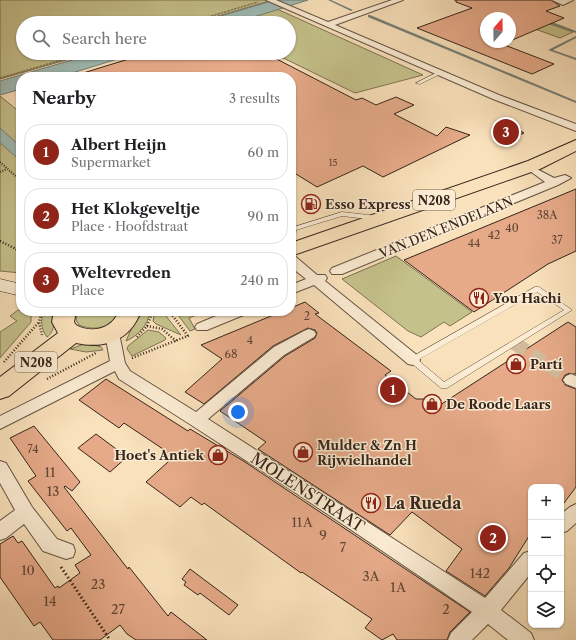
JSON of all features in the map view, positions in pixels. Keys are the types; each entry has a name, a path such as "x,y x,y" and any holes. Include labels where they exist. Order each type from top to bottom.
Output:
{"main road":[{"name":"VAN DEN ENDELAAN","path":"296,247 534,165 576,146"},
{"name":"VAN DEN ENDELAAN","path":"296,254 535,171 576,153"},
{"path":"0,285 16,289"},
{"path":"63,316 63,324 72,334 91,338 112,333 135,316"},
{"name":"N208","path":"0,390 72,334"}],"street":[{"path":"270,0 329,24 496,97 576,128"},
{"path":"329,24 399,0"},
{"path":"556,0 563,2 569,0"},
{"name":"VAN DEN ENDELAAN","path":"535,171 569,177"},
{"name":"VAN DEN ENDELAAN","path":"337,271 569,177"},
{"path":"296,264 317,279 413,360"},
{"path":"296,288 317,279"},
{"path":"202,327 229,316"},
{"name":"MOLENSTRAAT","path":"112,333 118,363 124,375 197,420 382,540 487,611 524,640"},
{"path":"197,420 279,351 309,334"},
{"path":"0,423 118,363"},
{"path":"0,468 26,512 50,545 66,552"},
{"path":"0,532 26,512"},
{"path":"564,522 576,512"},
{"path":"458,640 487,611 528,563"}],"lane":[{"path":"418,83 440,73"},
{"path":"537,289 570,310 444,386 413,360 537,289"}],"path":[{"path":"212,16 260,2"},
{"path":"20,72 61,60"},
{"path":"0,78 16,73"},
{"path":"0,162 16,177"},
{"path":"0,172 7,170"},
{"path":"0,241 16,249"},
{"path":"0,366 39,322 40,316"},
{"path":"138,316 162,329 176,341"},
{"path":"173,316 188,336"},
{"path":"118,363 188,336 202,327"},
{"path":"66,552 61,566 110,640"}],"shaded area":[{"path":"0,0 273,0 218,16 16,16 16,60 66,60 24,72 16,72 16,74 0,79"},
{"path":"454,0 481,0 516,12 487,12"},
{"path":"277,9 292,16 256,16"},
{"path":"516,12 573,32 560,38 516,22"},
{"path":"296,18 423,75 355,93 287,60 296,60"},
{"path":"0,96 16,109 16,273 0,271"},
{"path":"396,256 472,312 450,326 444,322 421,337 408,331 342,279"},
{"path":"16,312 16,316 31,316 31,322 0,358 0,332 17,321 10,316"},
{"path":"43,316 52,317 54,325 52,332 47,337 43,331"},
{"path":"77,316 116,316 107,325 96,328 79,325 76,320"},
{"path":"140,316 149,316 139,333 126,341 135,320"},
{"path":"154,316 166,316 181,335 156,324 153,321"},
{"path":"179,316 194,316 189,318 195,329 190,331"},
{"path":"148,330 159,332 166,338 165,340 132,356 127,349 128,346"},
{"path":"87,343 101,347 103,350 86,352 70,349"}],"water":[{"path":"275,0 308,0 257,16 221,16"},
{"path":"72,60 114,60 75,72 31,72"},
{"path":"16,76 16,90 0,95 0,81"},
{"path":"0,128 16,142 16,157 0,143"}],"building":[{"path":"456,0 551,0 560,6 546,11 564,18 516,38 516,12 480,12 480,48 512,48 554,64 532,74 417,28 472,8 456,2"},
{"path":"125,60 279,60 356,100 362,98 376,105 396,97 414,105 394,114 437,136 446,127 470,135 383,177 363,166 317,187 296,174 296,72 86,72"},
{"path":"506,123 524,133 507,140 496,141 495,128"},
{"path":"576,189 576,251 548,264 474,312 404,260"},
{"path":"305,302 319,313 315,314 391,371 385,375 416,399 432,399 440,405 568,322 576,327 576,374 570,373 565,375 562,380 565,385 576,389 576,487 564,503 564,484 528,484 528,538 509,568 485,596 446,571 462,549 412,512 390,535 258,449 266,442 220,411 285,356 315,338 317,333 315,330 308,328 273,346 204,404 185,392 222,359 201,345 271,316 296,316 296,306"},
{"path":"106,379 188,431 190,429 245,462 470,612 450,632 447,640 397,640 393,634 382,640 365,628 372,619 302,572 301,573 204,503 202,505 191,497 180,507 146,482 169,461 161,456 166,451 124,423 119,428 79,400"},
{"path":"34,426 80,482 72,491 65,486 64,487 128,569 129,567 168,616 171,612 207,640 136,640 127,634 120,625 100,640 53,640 40,622 34,626 0,577 0,544 13,536 18,543 22,541 55,588 58,586 59,588 80,573 75,565 91,555 71,528 67,531 28,481 36,476 10,438"},
{"path":"96,434 127,457 110,472 78,448"},
{"path":"190,569 238,605 229,615 200,593 198,595 184,585 186,582 182,579"}],"waterway":[{"path":"329,0 352,10"},
{"path":"369,16 576,102"},
{"path":"546,21 576,32"},
{"path":"576,37 550,50 576,59"}],"tunnel":[{"path":"514,343 571,380"}],"place":[{"name":"Weltevreden","path":"506,132"},
{"name":"Esso Express","path":"311,204"},
{"name":"You Hachi","path":"479,298"},
{"name":"Partí","path":"516,364"},
{"name":"Albert Heijn","path":"393,390"},
{"name":"De Roode Laars","path":"432,404"},
{"name":"Mulder & Zn H Rijwielhandel","path":"303,452"},
{"name":"Hoet's Antiek","path":"218,455"},
{"name":"La Rueda","path":"371,503"},
{"name":"Het Klokgeveltje","path":"493,538"}]}
